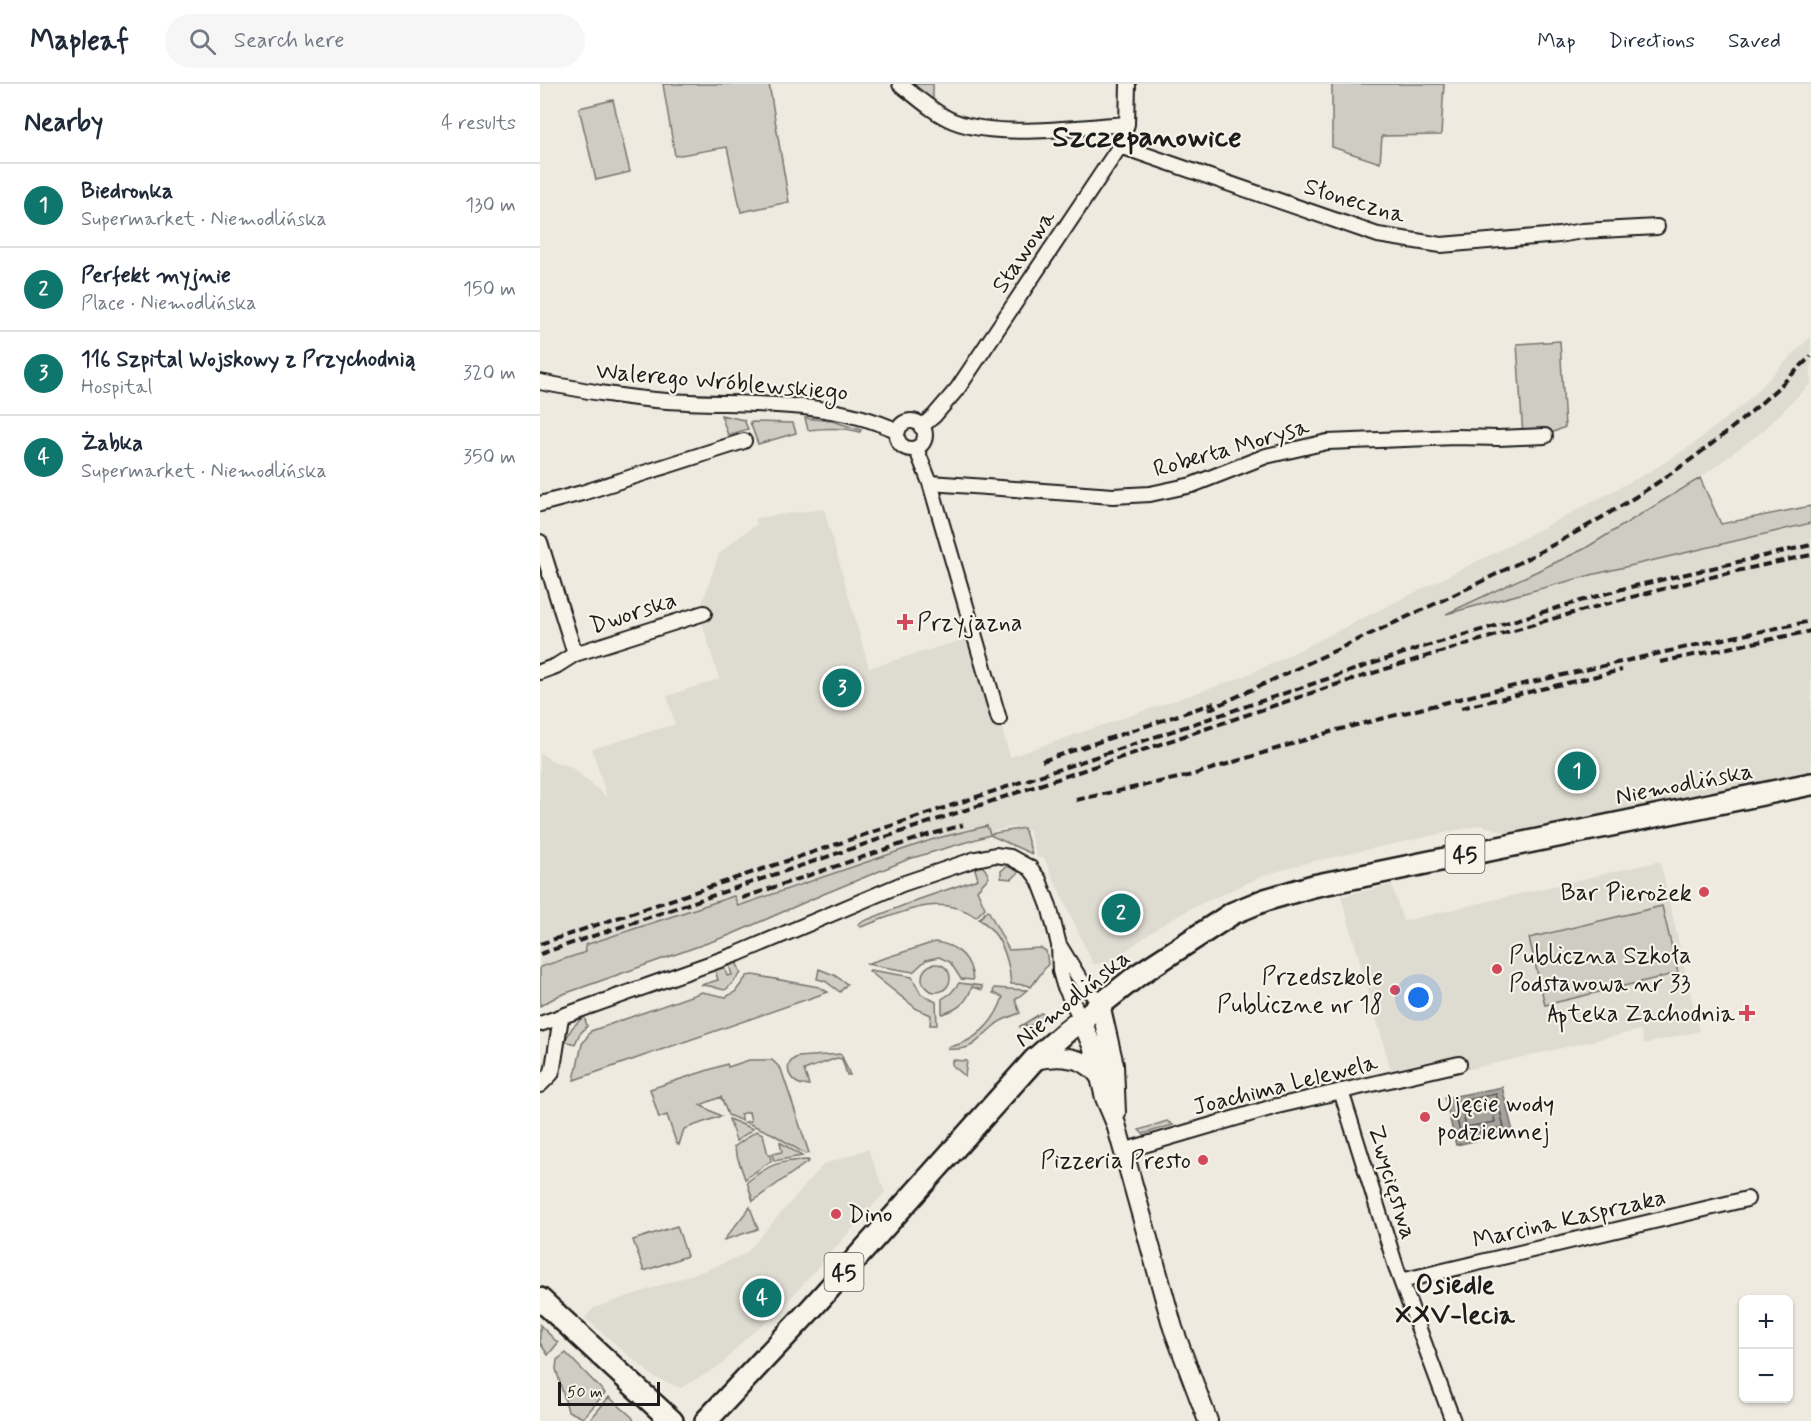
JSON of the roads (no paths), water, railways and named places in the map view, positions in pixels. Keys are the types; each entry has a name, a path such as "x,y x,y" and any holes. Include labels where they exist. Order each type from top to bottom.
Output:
{"main road":[{"name":"Niemodlińska","path":"706,1421 810,1310 1034,1060 1081,1019 1138,975 1233,913 1286,893 1476,851 1811,784"},
{"path":"540,1299 577,1336 672,1421"}],"street":[{"path":"900,84 952,121 975,127 1005,131 1127,124"},
{"name":"Stawowa","path":"921,427 934,416 958,388 1120,146 1127,124 1128,84"},
{"name":"Słoneczna","path":"1120,146 1378,235 1431,243 1452,244 1582,231 1657,227"},
{"name":"Walerego Wróblewskiego","path":"540,382 642,399 829,410 858,416 898,431"},
{"path":"906,422 915,422 921,427 924,439 916,448 907,448 900,444 898,431 906,422"},
{"name":"Roberta Morysa","path":"930,483 1113,496 1150,494 1192,485 1266,456 1327,442 1545,436"},
{"path":"540,504 582,493 744,441"},
{"path":"916,448 930,483 999,719"},
{"name":"Dworska","path":"540,542 575,654"},
{"name":"Dworska","path":"540,672 556,666 575,654 704,613"},
{"path":"540,1024 737,954 902,884 976,859 995,855 1010,856 1030,868 1045,893 1059,945 1060,971 1064,985 1093,1048 1105,1098 1116,1124 1173,1328 1208,1421"},
{"path":"1059,945 1078,976 1100,1004 1114,1065 1116,1124"},
{"path":"540,1085 551,1074 553,1068 561,1017"},
{"path":"1034,1060 1056,1057 1080,1061 1093,1068 1099,1076"},
{"name":"Joachima Lelewela","path":"1123,1151 1225,1120 1459,1064"},
{"name":"Zwycięstwa","path":"1341,1091 1401,1281 1453,1421"},
{"name":"Marcina Kasprzaka","path":"1401,1281 1747,1199"}],"water":[{"path":"1502,1087 1513,1132 1456,1145 1445,1098"}],"railway":[{"path":"1208,710 1487,579 1602,517 1676,470 1729,431 1811,356"},
{"path":"540,944 1416,649 1622,589 1811,545"},
{"path":"540,954 1391,667 1629,598 1811,555"},
{"path":"1076,800 1192,775 1337,730 1483,693 1811,621"},
{"path":"1660,662 1811,631"},
{"path":"1461,708 1622,670"},
{"path":"1042,761 1214,703"},
{"path":"742,898 963,825"}],"place":[{"name":"Przyjazna","path":"905,622"},
{"name":"116 Szpital Wojskowy z Przychodnią","path":"842,688"},
{"name":"Biedronka","path":"1577,771"},
{"name":"Bar Pierożek","path":"1704,892"},
{"name":"Perfekt myjnie","path":"1121,913"},
{"name":"Publiczna Szkoła Podstawowa nr 33","path":"1497,969"},
{"name":"Przedszkole Publiczne nr 18","path":"1395,990"},
{"name":"Apteka Zachodnia","path":"1747,1013"},
{"name":"Ujęcie wody podziemnej","path":"1425,1117"},
{"name":"Pizzeria Presto","path":"1203,1160"},
{"name":"Dino","path":"836,1214"},
{"name":"Żabka","path":"762,1298"}],"district":[{"name":"Szczepanowice","path":"1147,136"},
{"name":"Osiedle XXV-lecia","path":"1455,1299"}]}
